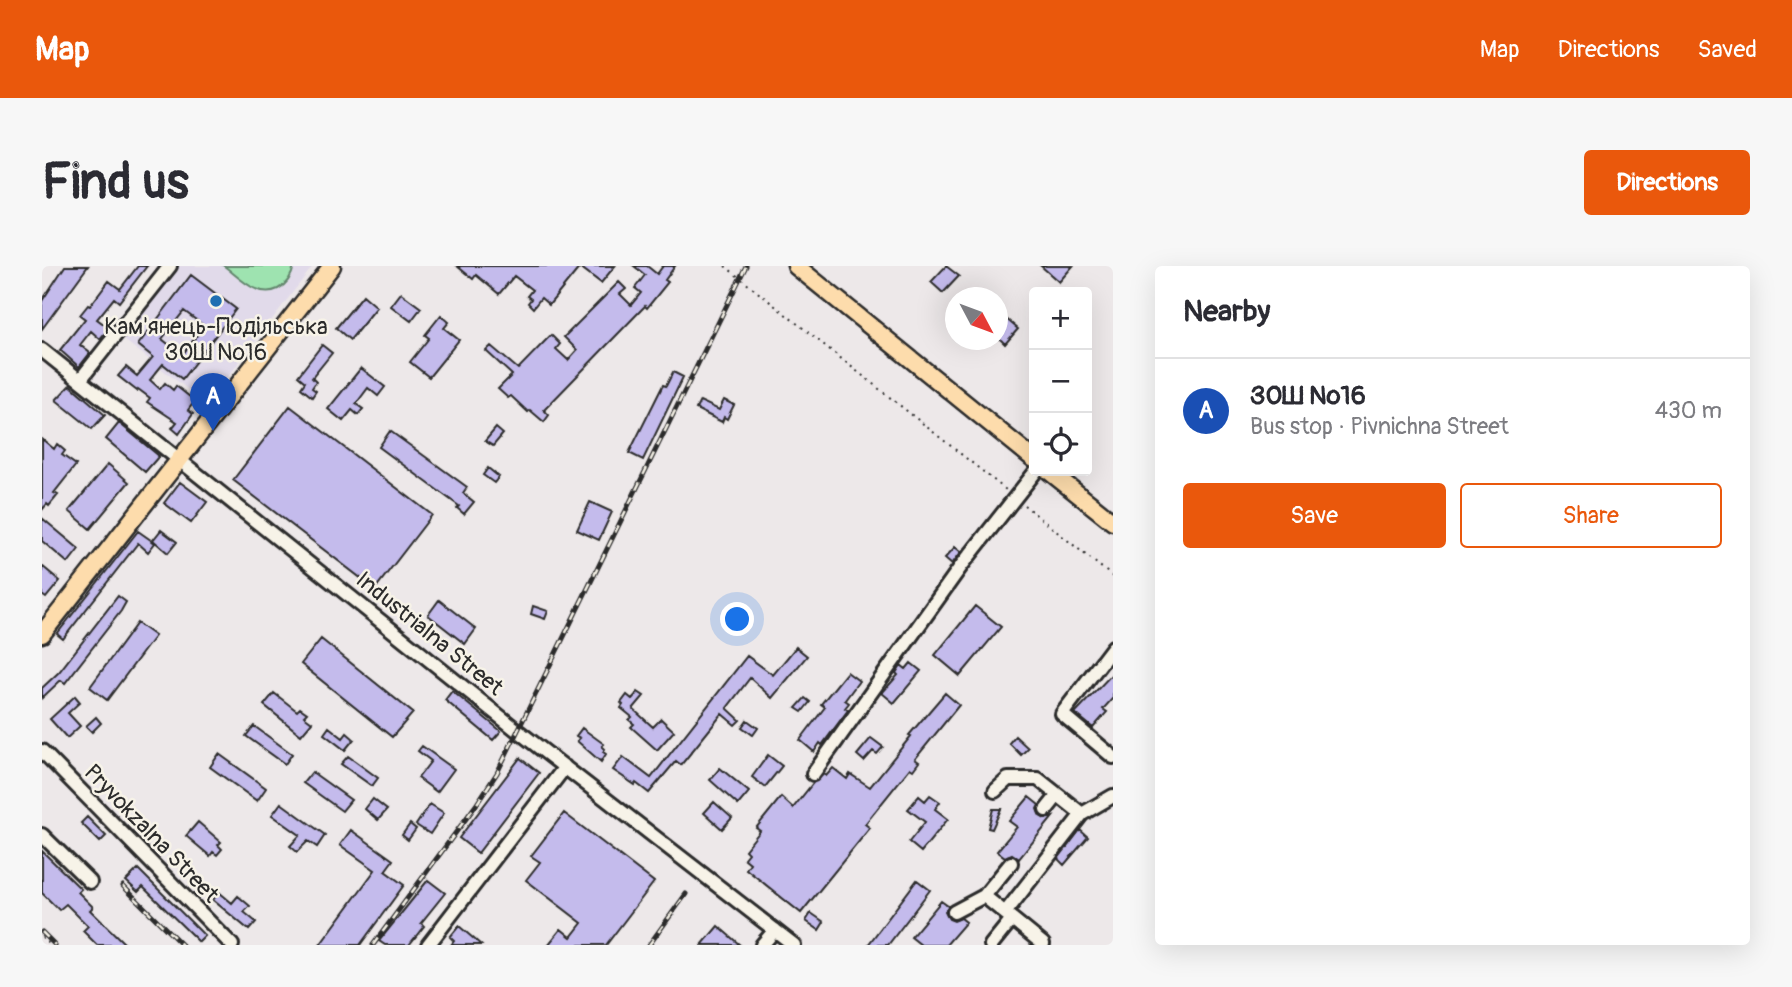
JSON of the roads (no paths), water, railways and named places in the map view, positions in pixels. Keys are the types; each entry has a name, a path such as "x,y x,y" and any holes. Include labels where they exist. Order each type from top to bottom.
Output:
{"main road":[{"path":"42,634 332,266"},
{"path":"796,266 1029,455"},
{"path":"1055,476 1113,523"}],"street":[{"path":"80,380 170,266"},
{"name":"Industrialna Street","path":"42,350 565,768 794,945"},
{"path":"813,774 962,565 1032,476"},
{"path":"1113,647 1062,714 1113,757"},
{"name":"Pryvokzalna Street","path":"42,751 232,945"},
{"path":"428,945 565,768"},
{"path":"995,791 1008,779 1038,779 1082,814"},
{"path":"1046,810 1058,796"},
{"path":"991,945 1082,814 1113,796"},
{"path":"42,835 90,882"},
{"path":"954,912 984,896 1011,863"},
{"path":"984,896 1043,944"},
{"path":"762,945 775,930"}],"railway":[{"path":"373,945 497,773 746,266"},
{"path":"123,886 182,945"},
{"path":"649,945 686,894"},
{"path":"42,932 55,945"}],"place":[{"name":"Кам'янець-Подільська ЗОШ №16","path":"216,301"},
{"name":"ЗОШ №16","path":"213,431"}]}
